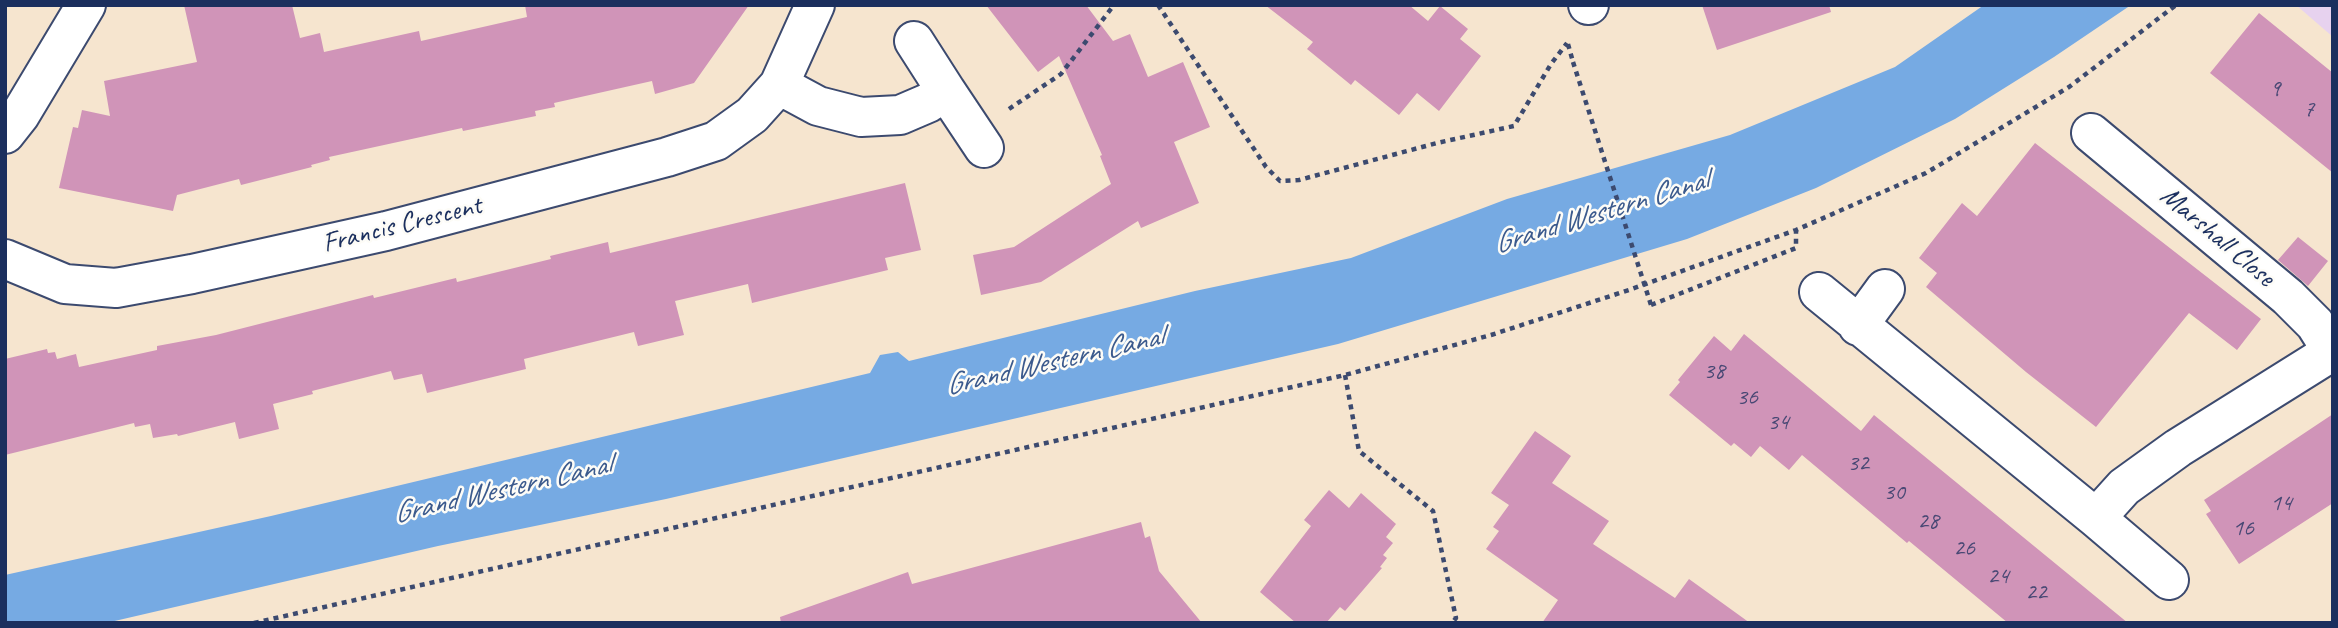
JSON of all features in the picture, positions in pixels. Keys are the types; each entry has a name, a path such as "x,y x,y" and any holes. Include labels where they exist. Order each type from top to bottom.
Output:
{"street":[{"path":"5,134 20,115 86,5"},
{"name":"Francis Crescent","path":"5,259 65,284 116,288 218,269 386,231 667,157 716,141 752,115 779,85 814,5"},
{"path":"914,41 979,140"},
{"path":"779,85 818,106 860,117 900,115 928,103 946,91"},
{"name":"Marshall Close","path":"2091,133 2288,297 2315,324 2332,351 2178,448 2124,487 2096,518"},
{"path":"1858,326 1885,289"},
{"path":"1819,292 2169,580"}],"path":[{"path":"979,140 1061,74 1114,5"},
{"path":"1158,5 1266,167 1280,181 1299,180 1514,125 1567,42"},
{"path":"254,623 1345,375 1567,311 1796,230 1926,173 2068,87 2176,5"},
{"path":"1573,62 1651,305 1796,248 1796,230"},
{"path":"1345,375 1359,451 1433,511 1456,618 1452,623"}],"shaded area":[{"path":"2296,5 2333,5 2333,37"}],"water":[{"name":"Grand Western Canal","path":"1984,5 2131,5 1955,119 1816,188 1687,239 1338,344 666,499 438,546 106,623 5,623 5,575 271,516 870,373 880,355 898,352 909,361 1195,291 1351,258 1507,199 1730,135 1895,67"}],"building":[{"path":"184,5 292,5 300,38 320,33 324,52 419,31 421,41 527,17 525,5 749,5 694,83 655,94 652,81 554,103 555,107 535,111 536,116 463,131 462,128 329,157 330,160 311,165 312,167 241,185 239,179 177,195 173,211 59,188 73,127 78,128 82,110 110,116 104,81 197,62"},
{"path":"986,5 1086,5 1113,41 1130,34 1148,77 1183,62 1210,127 1174,142 1199,203 1141,228 1138,221 1041,282 981,295 973,255 1014,247 1111,184 1100,156 1102,155 1059,56 1038,72"},
{"path":"1265,5 1409,5 1428,21 1440,6 1468,29 1460,39 1481,56 1439,111 1417,93 1399,115 1355,80 1351,85 1307,49 1313,42"},
{"path":"1702,5 1829,5 1831,12 1717,50"},
{"path":"2259,13 2333,73 2333,173 2210,73"},
{"path":"2035,143 2261,319 2237,350 2189,313 2096,427 1926,287 1937,273 1919,258 1962,203 1977,216"},
{"path":"905,183 921,250 885,258 888,270 752,303 748,284 675,301 684,335 638,346 634,332 524,359 526,369 427,393 422,374 394,380 391,371 273,404 279,429 239,439 235,422 178,436 153,438 150,424 135,427 134,423 5,455 5,359 47,349 48,353 55,352 57,359 76,354 79,367 373,295 374,298 456,278 457,282 608,242 610,253"},
{"path":"2298,237 2328,261 2308,286 2278,260"},
{"path":"1744,334 1861,431 1874,415 2128,623 2008,623 1802,455 1789,470 1760,446 1751,457 1734,443 1731,446 1669,395 1714,336 1731,351"},
{"path":"2333,414 2333,503 2239,564 2206,514 2211,511 2204,500"},
{"path":"1535,431 1571,456 1552,483 1609,521 1593,544 1675,598 1689,579 1750,623 1542,623 1558,600 1486,549 1499,531 1493,527 1509,505 1491,493"},
{"path":"1329,490 1349,508 1361,493 1396,524 1386,537 1393,543 1383,555 1387,558 1380,567 1382,568 1345,611 1340,607 1326,623 1296,623 1260,592 1311,526 1304,520"},
{"path":"1141,522 1145,538 1150,536 1159,571 1202,623 781,623 780,617 908,572 912,584"}]}
